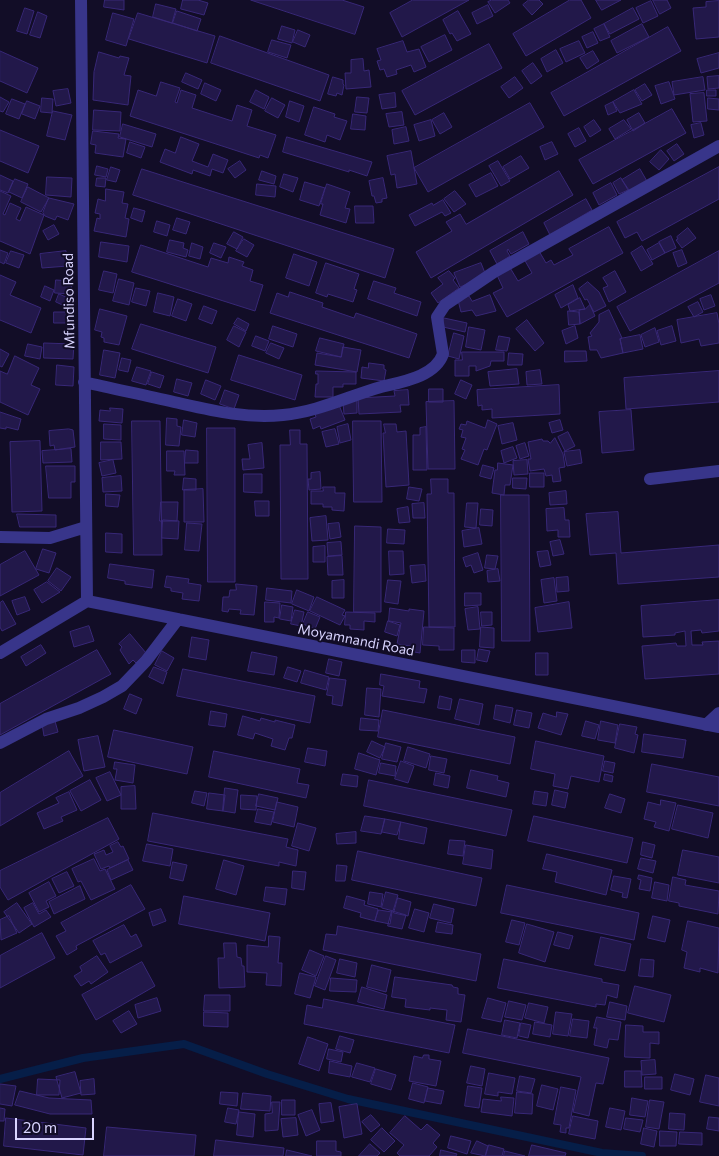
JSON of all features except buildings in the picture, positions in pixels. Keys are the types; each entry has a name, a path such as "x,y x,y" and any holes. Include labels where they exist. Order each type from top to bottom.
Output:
{"street":[{"name":"Mfundiso Road","path":"81,0 87,601"},
{"path":"84,382 229,414 272,416 307,412 365,392 412,379 426,372 443,354 437,317 445,305 494,272 719,146"},
{"path":"650,479 719,471"},
{"path":"0,537 50,538 86,527"},
{"path":"0,653 87,601"},
{"name":"Moyamnandi Road","path":"87,601 719,727"},
{"path":"0,742 46,719 79,708 103,697 122,686 146,661 178,619"},
{"path":"706,725 719,713"}],"waterway":[{"path":"0,1079 83,1058 184,1044 267,1074 348,1099 602,1153 642,1156"}]}
